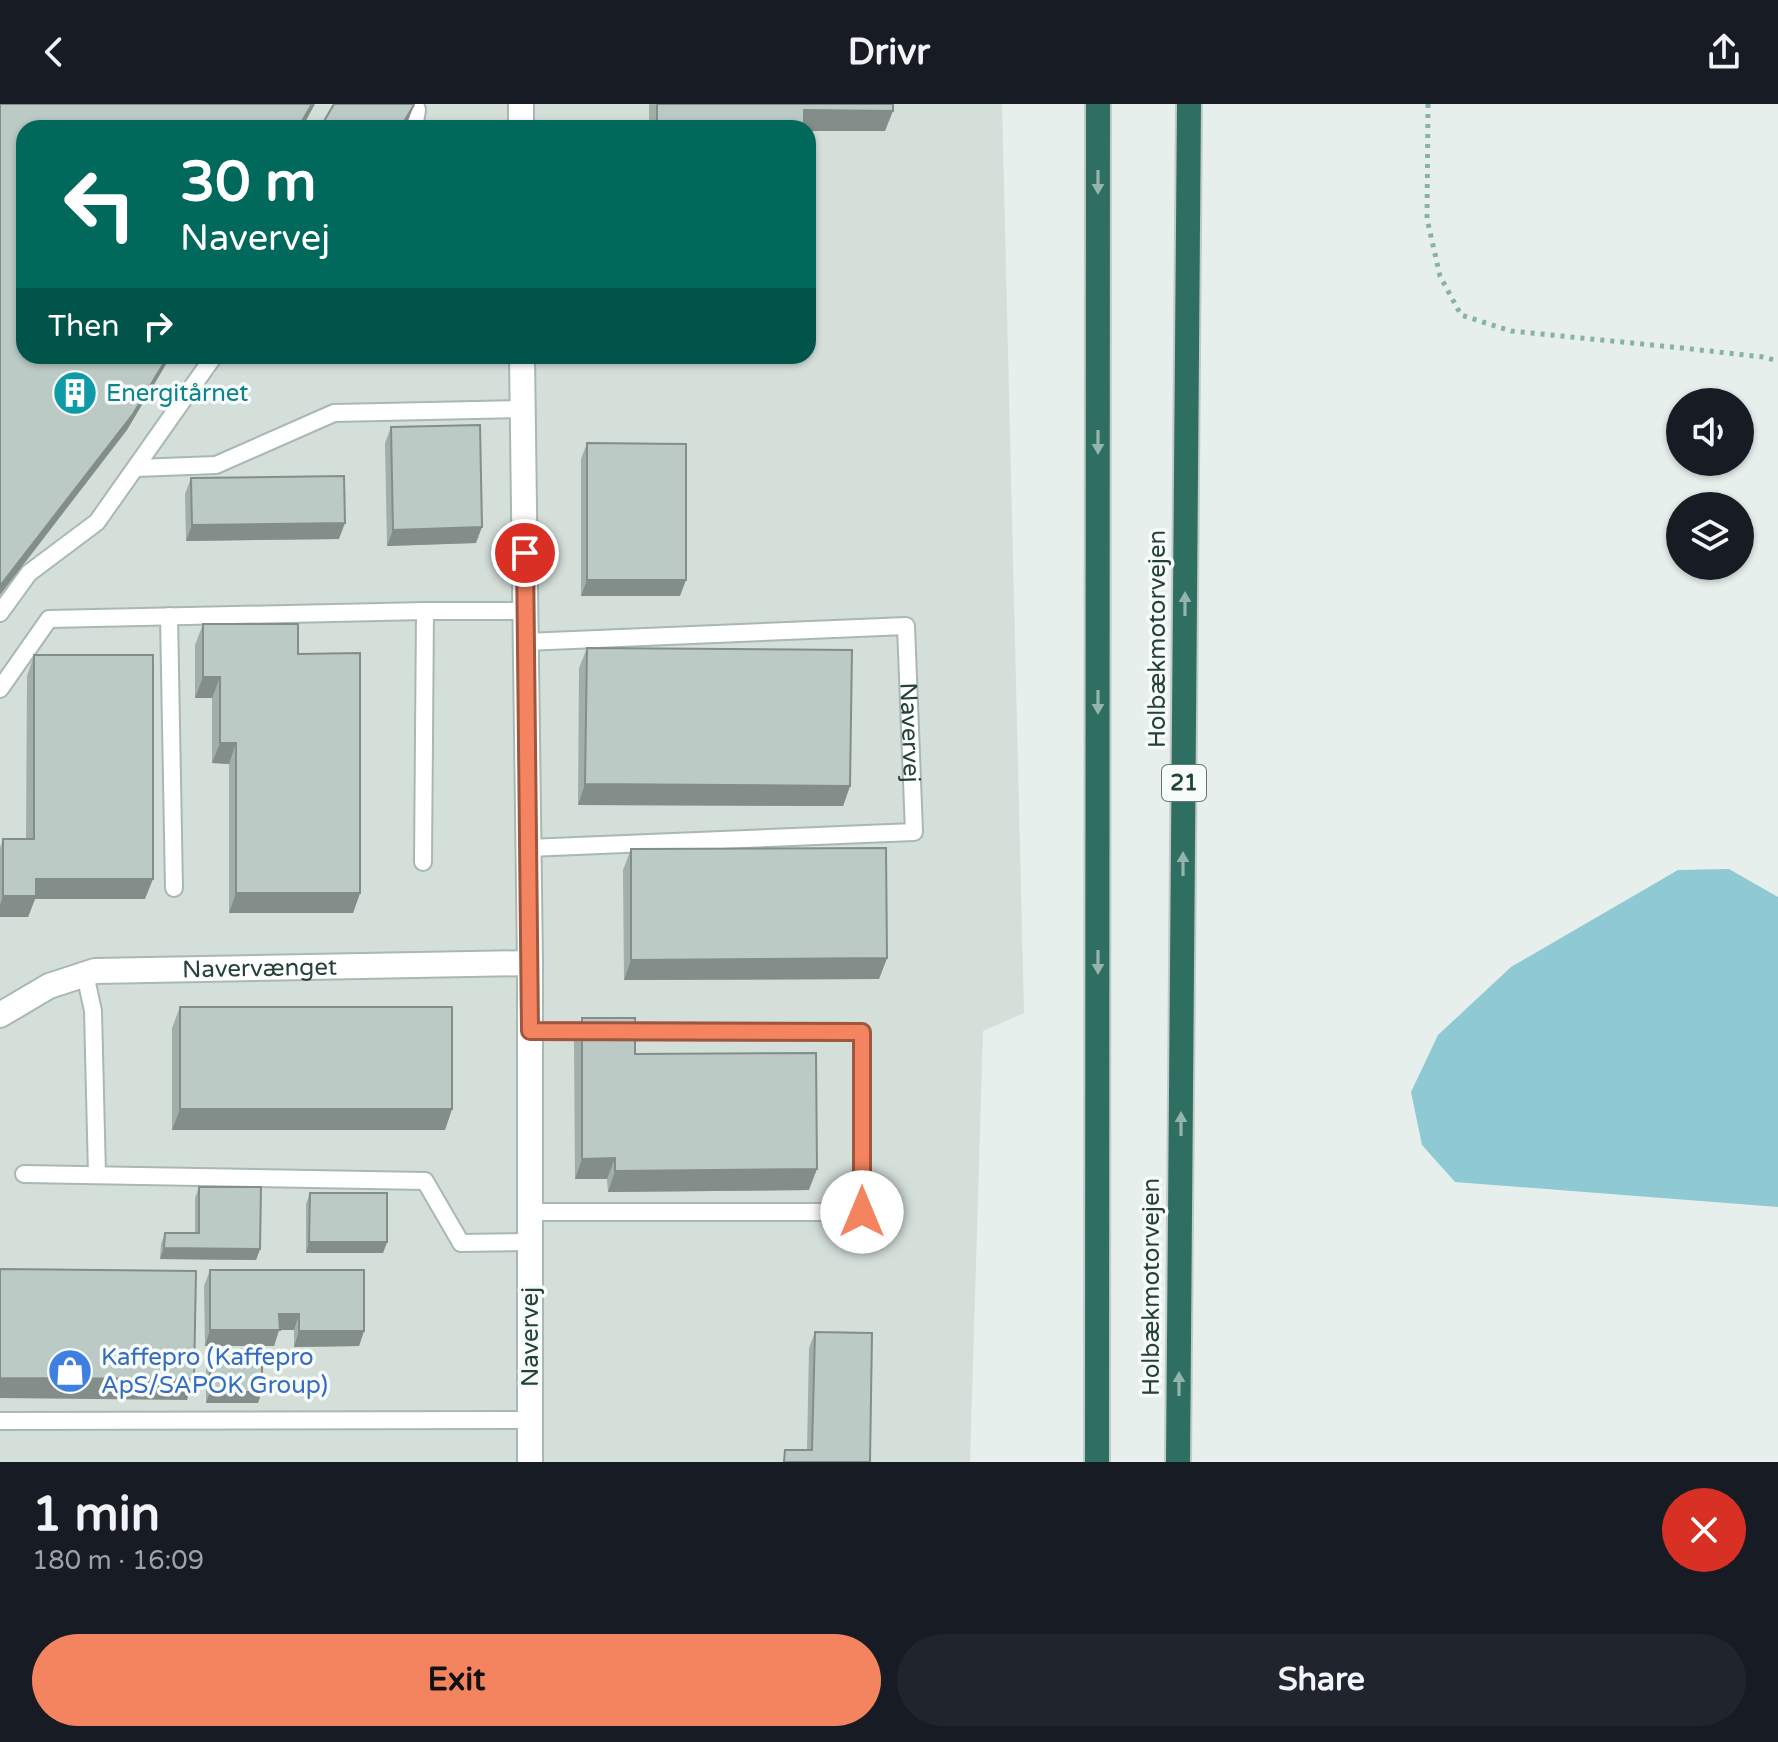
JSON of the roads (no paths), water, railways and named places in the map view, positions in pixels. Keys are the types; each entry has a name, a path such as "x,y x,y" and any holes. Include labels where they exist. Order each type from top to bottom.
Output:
{"highway":[{"path":"1097,1462 1098,104"},
{"name":"Holbækmotorvejen","path":"1178,1462 1189,104"}],"street":[{"name":"Navervej","path":"519,364 523,409 530,963 530,1462"},
{"name":"Navervænget","path":"0,1015 49,986 95,971 530,963"}],"lane":[{"path":"0,613 29,573 97,522 208,364"},
{"path":"136,468 216,465 334,413 523,409"},
{"path":"423,862 425,611"},
{"path":"0,689 49,619 525,611"},
{"path":"169,616 174,888"},
{"name":"Navervej","path":"525,642 906,626 914,832 528,848"},
{"path":"85,974 93,1011 97,1175"},
{"path":"529,1212 862,1212 862,1032 530,1031"},
{"path":"24,1174 425,1181 461,1243 530,1242"},
{"path":"0,1421 530,1420"}],"water":[{"path":"1729,869 1778,897 1778,1207 1455,1182 1422,1145 1411,1092 1438,1035 1511,967 1678,870"}],"place":[{"name":"Energitårnet","path":"75,393"},
{"name":"Kaffepro (Kaffepro ApS/SAPOK Group)","path":"70,1371"}]}
